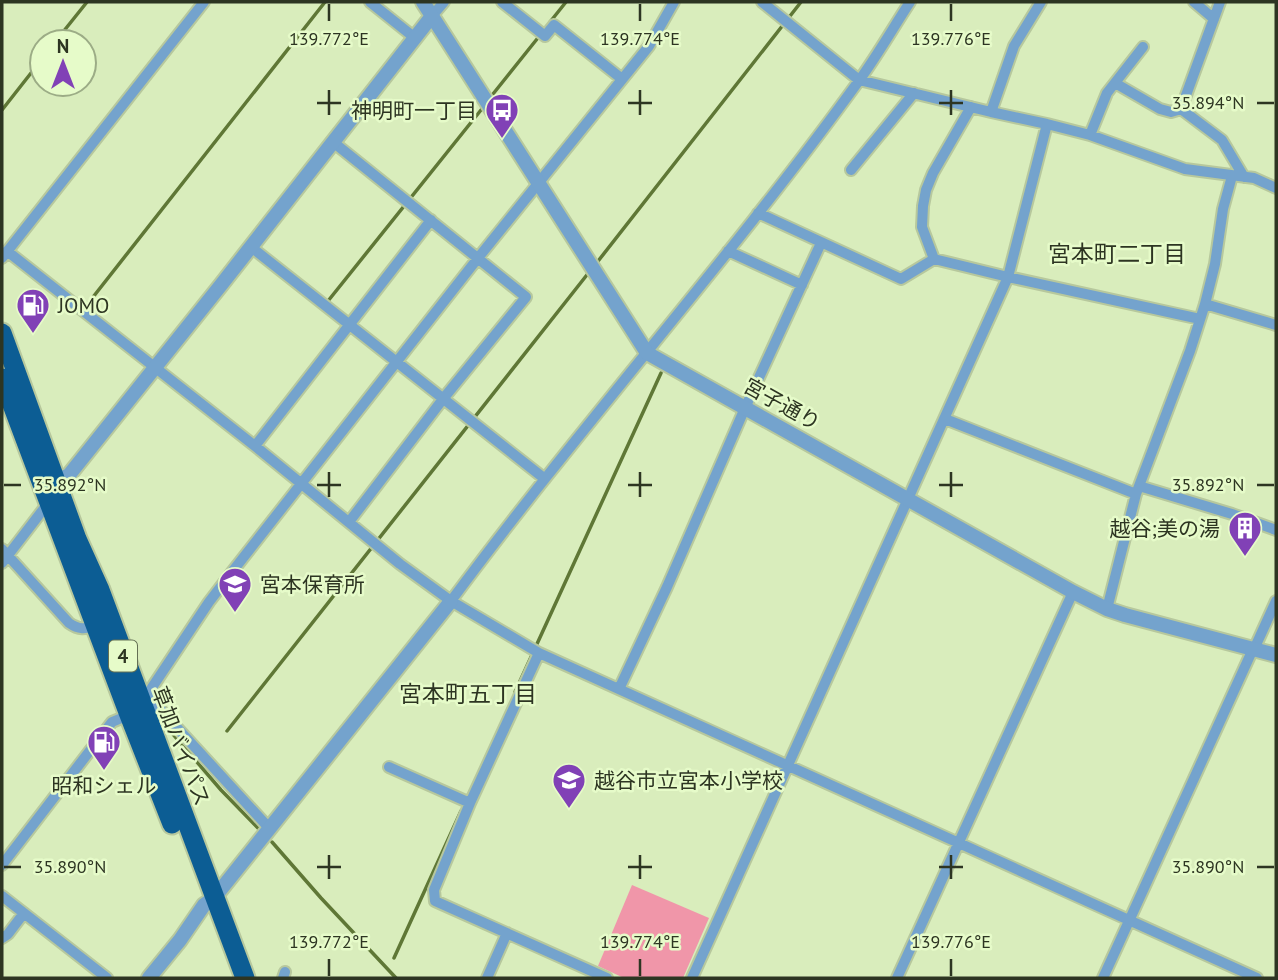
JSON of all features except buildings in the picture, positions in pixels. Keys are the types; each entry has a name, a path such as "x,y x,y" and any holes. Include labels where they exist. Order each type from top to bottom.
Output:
{"highway":[{"name":"草加バイパス","path":"2,333 78,539 100,590 209,901 231,978"},
{"name":"草加バイパス","path":"2,378 96,625 138,703"},
{"name":"草加バイパス","path":"209,901 245,978"}],"street":[{"path":"204,2 5,255 255,446 400,564 451,601 539,653 1257,978"},
{"path":"370,2 415,38"},
{"name":"宮子通り","path":"423,2 647,353 1073,593 1107,609 1135,618 1276,655"},
{"path":"57,481 69,475 444,2"},
{"path":"502,2 545,36 554,25 622,79"},
{"path":"2,865 112,722 138,703 209,602 478,258 649,46 674,2"},
{"path":"762,2 859,80 1090,135 1185,169 1254,178 1276,188"},
{"path":"149,978 758,213 859,80 910,2"},
{"path":"990,112 1014,46 1041,2"},
{"path":"1194,2 1214,19"},
{"path":"1181,109 1220,2"},
{"path":"1090,135 1107,93 1143,47"},
{"path":"1115,83 1160,108 1171,112 1181,109"},
{"path":"851,170 914,93"},
{"path":"934,259 922,227 926,190 971,107"},
{"path":"1181,109 1222,141 1244,177"},
{"path":"692,978 1008,277 1047,124"},
{"path":"333,142 526,297 443,399 349,522"},
{"path":"1107,609 1138,490 1205,304 1232,176"},
{"path":"758,213 901,279 934,259 1200,319"},
{"path":"255,446 431,220"},
{"path":"619,689 821,243"},
{"path":"251,247 545,479"},
{"path":"728,251 802,285"},
{"path":"1205,304 1276,325"},
{"path":"944,419 1138,490 1232,514 1276,530"},
{"path":"48,502 4,556 69,623 86,629 96,625"},
{"path":"897,978 1073,593"},
{"path":"1104,978 1276,601"},
{"path":"539,653 470,803 434,890 435,901 607,978"},
{"path":"138,703 269,828"},
{"path":"389,767 470,803"},
{"path":"2,896 107,978"},
{"path":"2,938 24,914"},
{"path":"487,978 507,933"}],"shaded area":[{"path":"632,885 709,918 683,978 624,978 598,966"}],"waterway":[{"path":"66,28 87,2"},
{"path":"86,306 325,2"},
{"path":"550,22 566,2"},
{"path":"595,265 801,2"},
{"path":"489,99 541,34"},
{"path":"2,110 28,77"},
{"path":"328,301 485,105"},
{"path":"227,731 590,271"},
{"path":"515,692 661,373"},
{"path":"162,724 259,829"},
{"path":"394,958 461,811"},
{"path":"272,842 396,978"}],"place":[{"name":"神明町一丁目","path":"502,140"},
{"name":"JOMO","path":"33,335"},
{"name":"越谷;美の湯","path":"1245,558"},
{"name":"宮本保育所","path":"235,614"},
{"name":"昭和シェル","path":"104,772"},
{"name":"越谷市立宮本小学校","path":"569,810"}],"district":[{"name":"宮本町二丁目","path":"1117,253"},
{"name":"宮本町五丁目","path":"468,693"}]}
